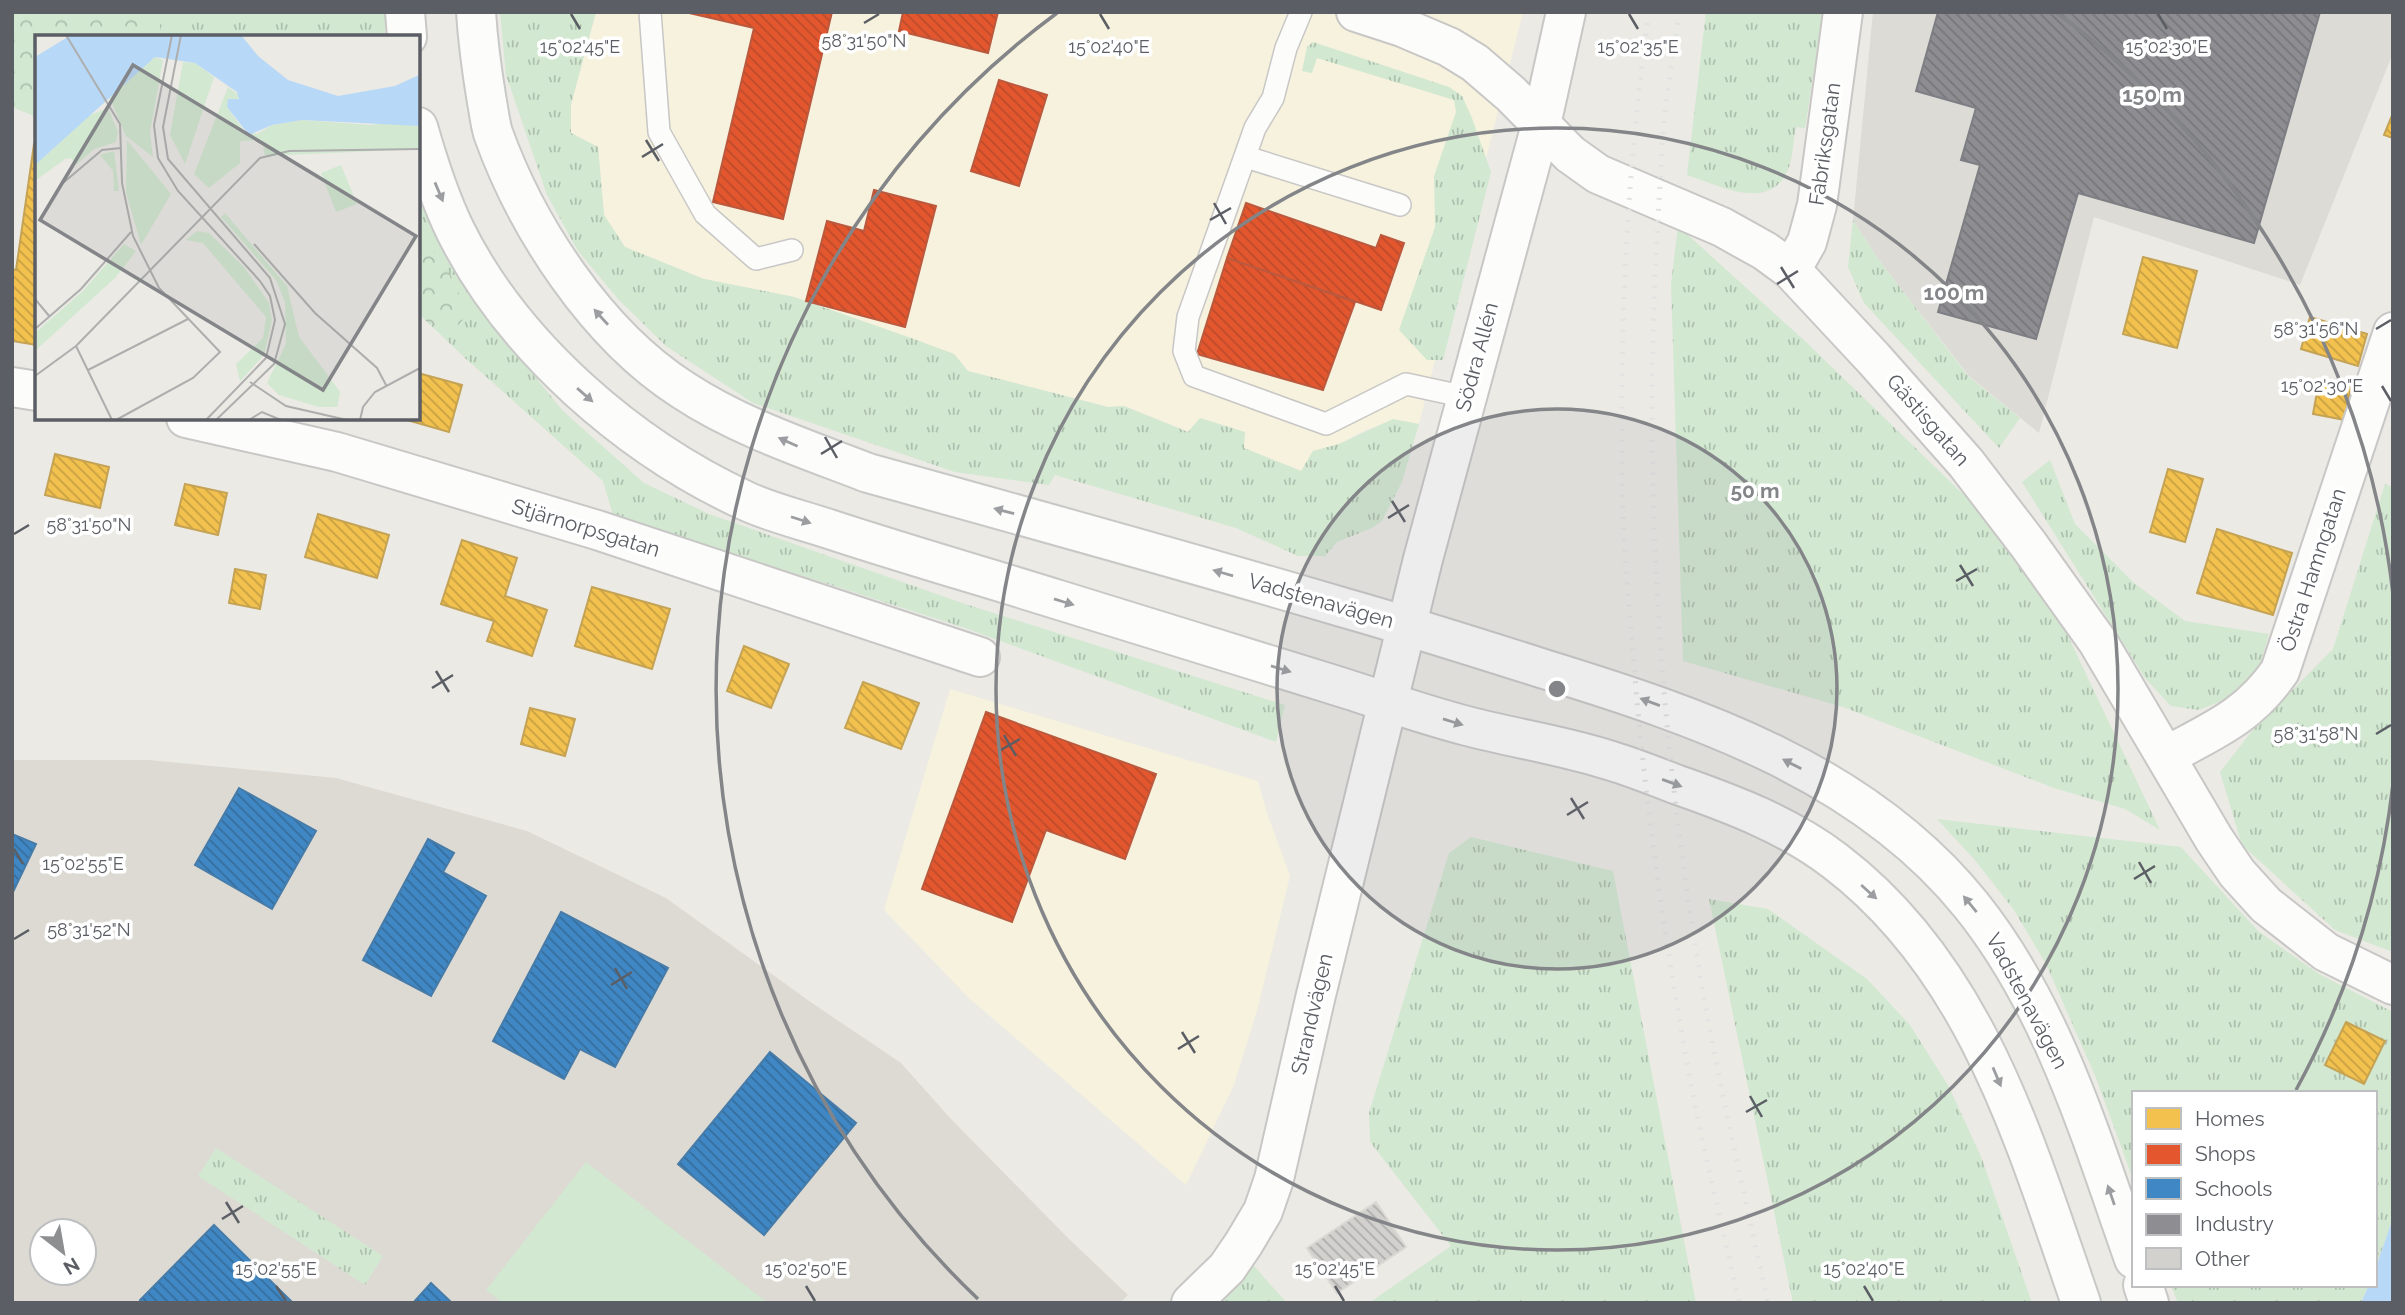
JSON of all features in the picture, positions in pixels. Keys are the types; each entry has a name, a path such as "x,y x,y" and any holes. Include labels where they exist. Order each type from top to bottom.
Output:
{"main road":[{"path":"405,12 407,35"},
{"name":"Vadstenavägen","path":"477,12 479,58 492,131 520,196 558,259 597,312 637,354 683,390 734,418 867,473 1062,526 1407,626 1648,701 1736,736 1812,774 1898,830 1935,864 2002,945 2045,1025 2076,1096 2132,1253"},
{"name":"Gästisgatan","path":"1356,12 1402,27 1449,47 1475,63 1511,93 1570,154 1598,174 1723,227 1765,251 1791,270 1966,463 2021,534 2098,642 2237,873 2266,905 2326,952 2380,979"},
{"name":"Södra Allén","path":"1388,702 1466,397 1541,125 1566,12"},
{"name":"Fabriksgatan","path":"1791,270 1807,242 1818,205 1843,12"},
{"path":"420,134 432,175 455,230 480,274 523,332 574,386 632,435 691,472 749,503 1465,725 1603,758 1721,800 1792,833 1835,861 1909,932 1948,983 1983,1046 2022,1135 2081,1303"},
{"name":"Östra Hamngatan","path":"2166,756 2244,712 2269,687 2280,671 2393,331"},
{"path":"12,387 35,391"},
{"name":"Stjärnorpsgatan","path":"195,420 350,456 597,530 981,657"},
{"name":"Strandvägen","path":"1191,1303 1227,1268 1244,1243 1263,1211 1274,1179 1388,702"}],"lane":[{"path":"650,12 659,132 705,215 756,259 792,250"},
{"path":"1301,12 1286,48 1273,98 1255,128 1188,317 1184,351 1194,376 1326,424 1406,384 1466,397"},
{"path":"1246,157 1400,205"}],"shaded area":[{"path":"596,12 1523,12 1419,424 1393,420 1339,444 1313,451 1302,471 1243,448 1244,432 1200,418 1189,432 1124,406 1108,407 968,371 954,354 794,297 704,279 625,247 604,215 598,147 571,133 571,105"},
{"path":"1873,12 2393,12 2393,53 2300,285 2094,217 2039,433 1969,376 1878,259 1853,220"},
{"path":"950,689 1258,781 1290,876 1258,1007 1234,1085 1186,1185 970,999 884,910"},
{"path":"12,760 149,760 336,778 527,831 666,898 901,1063 951,1119 1128,1295 1120,1303 12,1303"}],"green space":[{"path":"12,12 385,12 385,35 35,35 35,116 12,107"},
{"path":"12,12 152,12 160,26 161,35 35,35 35,116 12,107"},
{"path":"500,12 596,12 571,104 571,133 598,147 604,215 625,247 704,279 794,297 914,339 954,354 968,371 1108,407 1124,406 1188,432 1200,418 1245,432 1244,448 1301,471 1313,451 1339,444 1393,419 1419,424 1402,482 1382,521 1372,528 1337,542 1325,556 1298,556 1236,528 1055,475 1049,485 955,472 753,403 666,346 619,300 578,251 547,195 506,75"},
{"path":"1706,12 1823,12 1805,128 1796,127 1788,170 1779,183 1769,190 1742,192 1687,175"},
{"path":"1313,42 1449,87 1462,96 1472,118 1491,172 1443,360 1427,360 1399,330 1435,227 1434,176 1456,112 1454,100 1317,58 1312,73 1302,71 1307,47"},
{"path":"420,194 463,280 514,351 563,411 644,483 709,514 965,604 1285,705 1276,742 965,628 613,515 603,481 420,315"},
{"path":"1853,220 1878,259 1968,376 2020,418 1999,448 1864,303 1848,267"},
{"path":"1678,226 1806,342 1969,500 2058,615 2160,830 2125,809 2054,788 1843,707 1683,661 1671,284"},
{"path":"420,233 450,274 468,314 452,332 427,322 420,315"},
{"path":"2050,460 2075,524 2134,583 2185,621 2269,634 2260,666 2238,694 2199,710 2171,706 2145,678 2022,482"},
{"path":"2385,484 2393,487 2393,952 2335,930 2242,845 2220,772 2252,731 2333,649"},
{"path":"1937,819 2181,847 2258,931 2319,974 2393,1012 2393,1218 2377,1264 2377,1091 2132,1091 2132,1177 2096,1078 2046,964 2014,910 1974,859"},
{"path":"1471,837 1613,871 1696,1303 1369,1303 1451,1246 1370,1142 1369,1113 1449,853"},
{"path":"1709,899 1768,909 1867,979 1910,1025 1949,1087 1982,1159 2032,1303 1793,1303"},
{"path":"216,1148 383,1256 365,1285 198,1176"},
{"path":"586,1162 768,1303 503,1303 486,1290"},
{"path":"1237,1247 1287,1303 1195,1303"},
{"path":"2172,1287 2368,1287 2361,1303 2178,1303"}],"water":[{"path":"2393,1218 2393,1303 2361,1303 2368,1287 2377,1287 2377,1264"}],"building: Homes":[{"path":"2393,113 2393,138 2384,135"},
{"path":"34,144 35,345 12,341 12,269 16,270"},
{"path":"2143,257 2197,271 2177,348 2123,334"},
{"path":"2310,317 2367,334 2358,366 2301,349"},
{"path":"420,374 462,385 449,432 407,420 420,420"},
{"path":"2319,381 2351,387 2345,420 2313,414"},
{"path":"55,454 109,467 100,508 45,495"},
{"path":"2168,469 2203,479 2185,542 2150,532"},
{"path":"185,484 227,493 218,535 175,525"},
{"path":"318,514 389,535 377,578 305,557"},
{"path":"2217,529 2292,553 2273,615 2197,593"},
{"path":"462,540 517,558 505,596 547,610 532,656 487,641 494,621 441,604"},
{"path":"235,569 266,575 260,609 229,603"},
{"path":"592,587 670,609 652,669 575,646"},
{"path":"744,646 789,664 771,708 727,691"},
{"path":"863,682 919,703 901,749 845,728"},
{"path":"530,708 575,719 565,756 521,744"},
{"path":"2346,1022 2385,1041 2364,1084 2325,1065"}],"building: Shops":[{"path":"685,12 832,12 783,219 713,202 754,28"},
{"path":"903,12 998,12 988,53 899,31"},
{"path":"999,80 1047,95 1019,186 971,171"},
{"path":"874,190 936,206 905,327 806,301 827,221 864,231"},
{"path":"1246,203 1376,248 1381,235 1404,243 1381,310 1227,258"},
{"path":"1227,258 1355,302 1323,390 1197,354"},
{"path":"986,712 1156,774 1125,859 1046,830 1012,922 922,889"}],"building: Schools":[{"path":"239,788 316,831 272,909 195,865"},
{"path":"12,834 36,844 12,894"},
{"path":"428,839 454,853 443,872 486,896 431,996 363,960"},
{"path":"561,912 668,968 615,1067 580,1049 564,1079 493,1041"},
{"path":"770,1052 856,1123 764,1235 678,1164"},
{"path":"214,1225 293,1303 142,1303 140,1300"},
{"path":"431,1283 452,1303 413,1303"}],"building: Industry":[{"path":"1938,12 2320,12 2254,243 2078,193 2036,339 1938,312 1980,165 1961,160 1976,108 1916,91"}],"building: Other":[{"path":"1376,1202 1406,1247 1337,1293 1307,1248"}],"railway":[{"path":"1649,12 1631,180 1624,293 1622,462 1626,564 1644,769 1664,924 1695,1107 1739,1303"},
{"path":"1679,12 1664,122 1654,311 1653,492 1663,674 1671,764 1695,944 1729,1124 1768,1303"}]}
